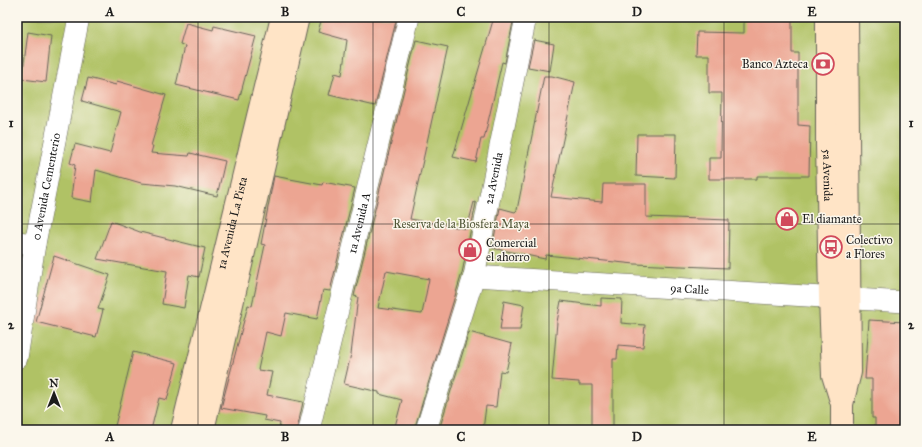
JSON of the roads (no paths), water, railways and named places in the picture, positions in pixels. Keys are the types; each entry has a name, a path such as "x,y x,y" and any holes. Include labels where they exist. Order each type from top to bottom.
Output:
{"street":[{"name":"0 Avenida Cementerio","path":"17,358 26,243 79,17"},
{"name":"1a Avenida La Pista","path":"182,430 288,17"},
{"name":"1a Avenida La Pista","path":"203,430 288,17"},
{"name":"1a Avenida A","path":"309,430 409,17"},
{"name":"2a Avenida","path":"426,430 474,276 526,17"},
{"name":"5a Avenida","path":"827,17 827,144 840,299"},
{"name":"5a Avenida","path":"842,430 842,404 833,375 840,299 847,17"},
{"name":"9a Calle","path":"474,276 905,302"}],"place":[{"name":"Banco Azteca","path":"823,64"},
{"name":"El diamante","path":"787,219"},
{"name":"Colectivo a Flores","path":"831,247"},
{"name":"Comercial el ahorro","path":"470,250"}],"park label":[{"name":"Reserva de la Biosfera Maya","path":"461,224"}]}
